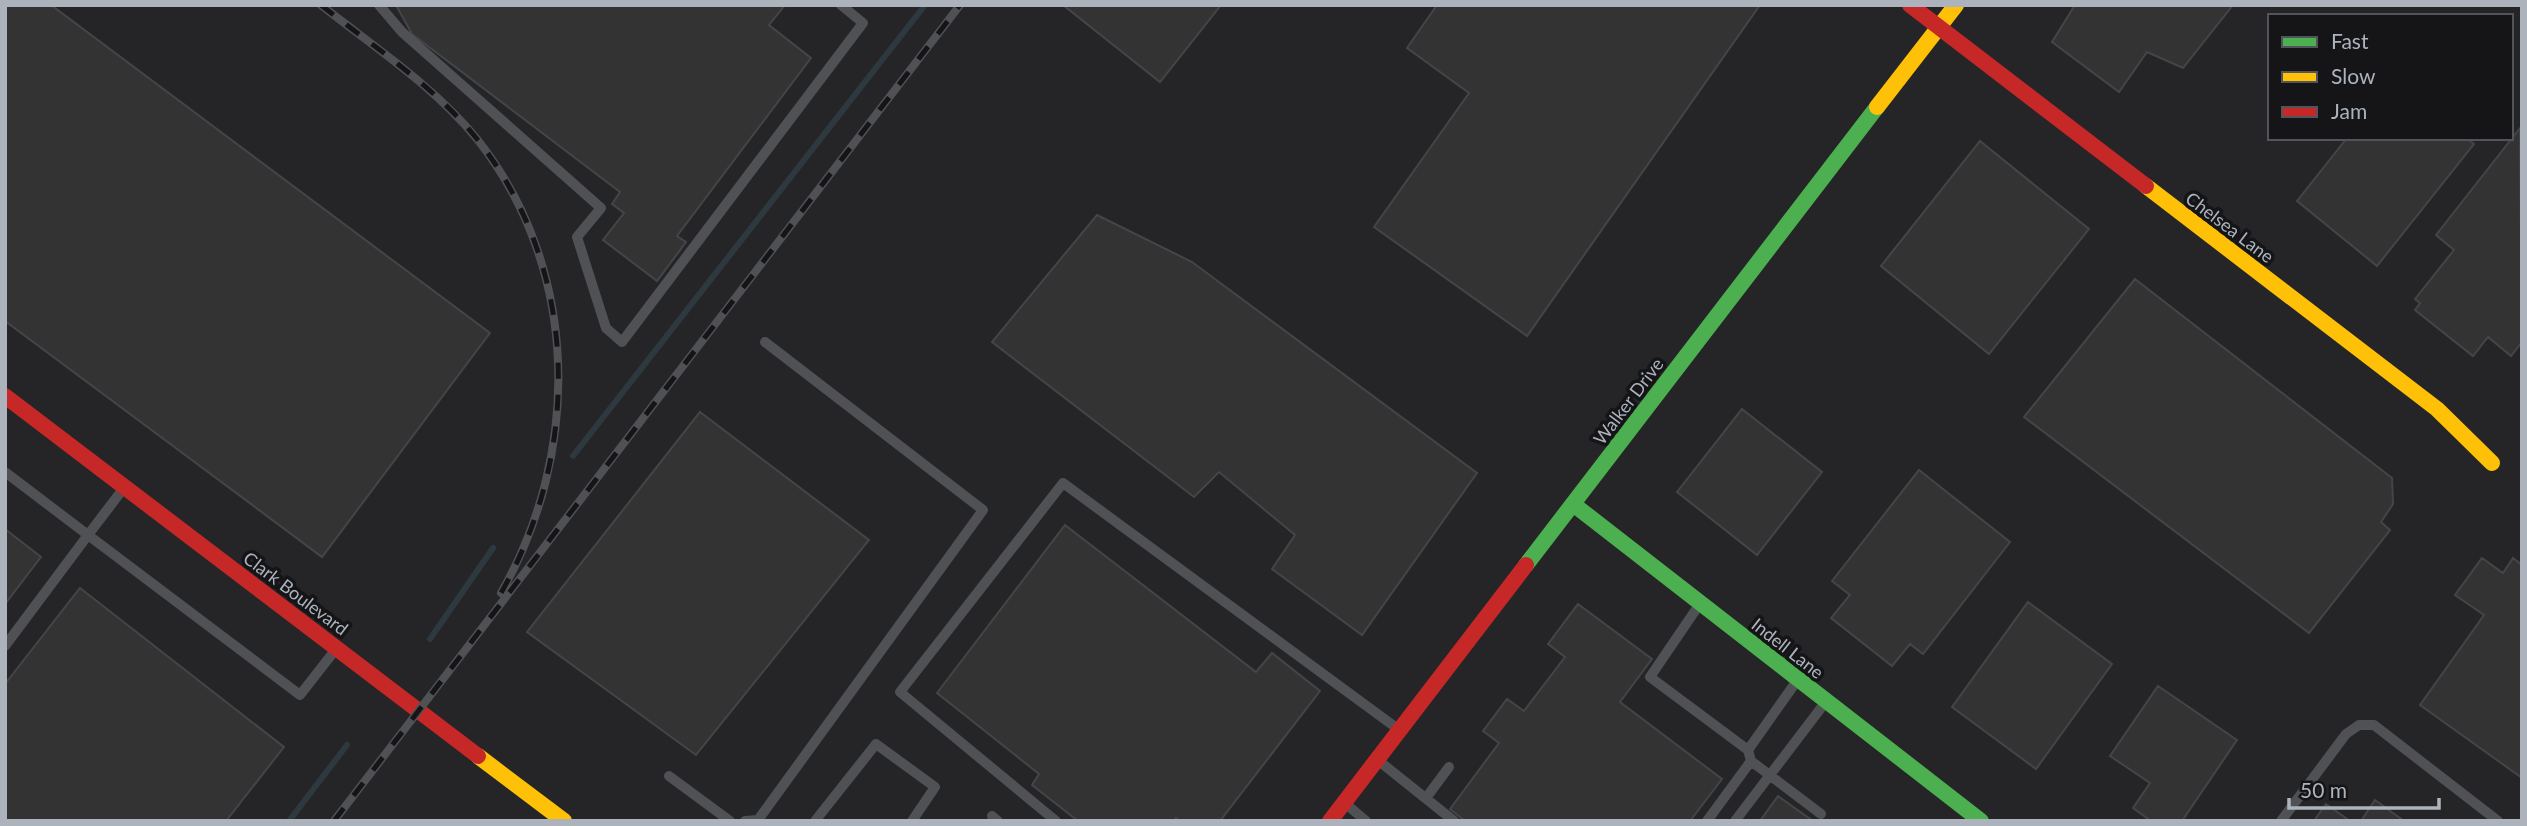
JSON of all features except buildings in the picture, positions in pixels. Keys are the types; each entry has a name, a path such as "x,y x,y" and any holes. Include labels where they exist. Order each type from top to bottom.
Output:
{"street":[{"name":"Chelsea Lane","path":"1910,5 2437,409 2492,463"},
{"name":"Walker Drive","path":"1330,821 1956,5"},
{"name":"Clark Boulevard","path":"5,396 337,648 538,808 564,821"},
{"name":"Indell Lane","path":"1573,504 1981,821"}],"lane":[{"path":"379,5 402,32 601,208 577,237 606,328 622,342 863,23 841,5"},
{"path":"745,821 758,820 983,510 765,342"},
{"path":"5,472 300,695 337,648"},
{"path":"1056,821 900,692 1063,483 1400,730"},
{"path":"5,646 125,487"},
{"path":"1700,604 1650,677 1748,750 1751,761 1821,814"},
{"path":"1748,750 1798,679"},
{"path":"1734,821 1826,702"},
{"path":"2281,821 2346,734 2359,725 2374,725 2498,821"},
{"path":"815,821 876,744 935,788 912,821"},
{"path":"1377,760 1454,821"},
{"path":"1707,821 1751,761"},
{"path":"1426,798 1449,767"},
{"path":"669,776 730,821"},
{"path":"1344,802 1366,821"}],"shaded area":[{"path":"5,5 2522,5 2522,821 5,821"}],"waterway":[{"path":"573,456 925,5"},
{"path":"430,639 493,548"},
{"path":"289,821 347,745"}],"railway":[{"path":"321,5 403,68 460,120 477,139 511,190 536,245 551,302 558,362 556,421 546,480 527,538 501,593"},
{"path":"334,821 960,5"}],"traffic: fast":[{"path":"1526,565 1877,107"},
{"path":"1573,504 1981,821"}],"traffic: slow":[{"path":"1877,107 1956,5"},
{"path":"2146,186 2437,409 2492,463"},
{"path":"478,756 564,821"}],"traffic: jam":[{"path":"1910,5 2146,186"},
{"path":"5,396 478,756"},
{"path":"1330,821 1526,565"}]}
